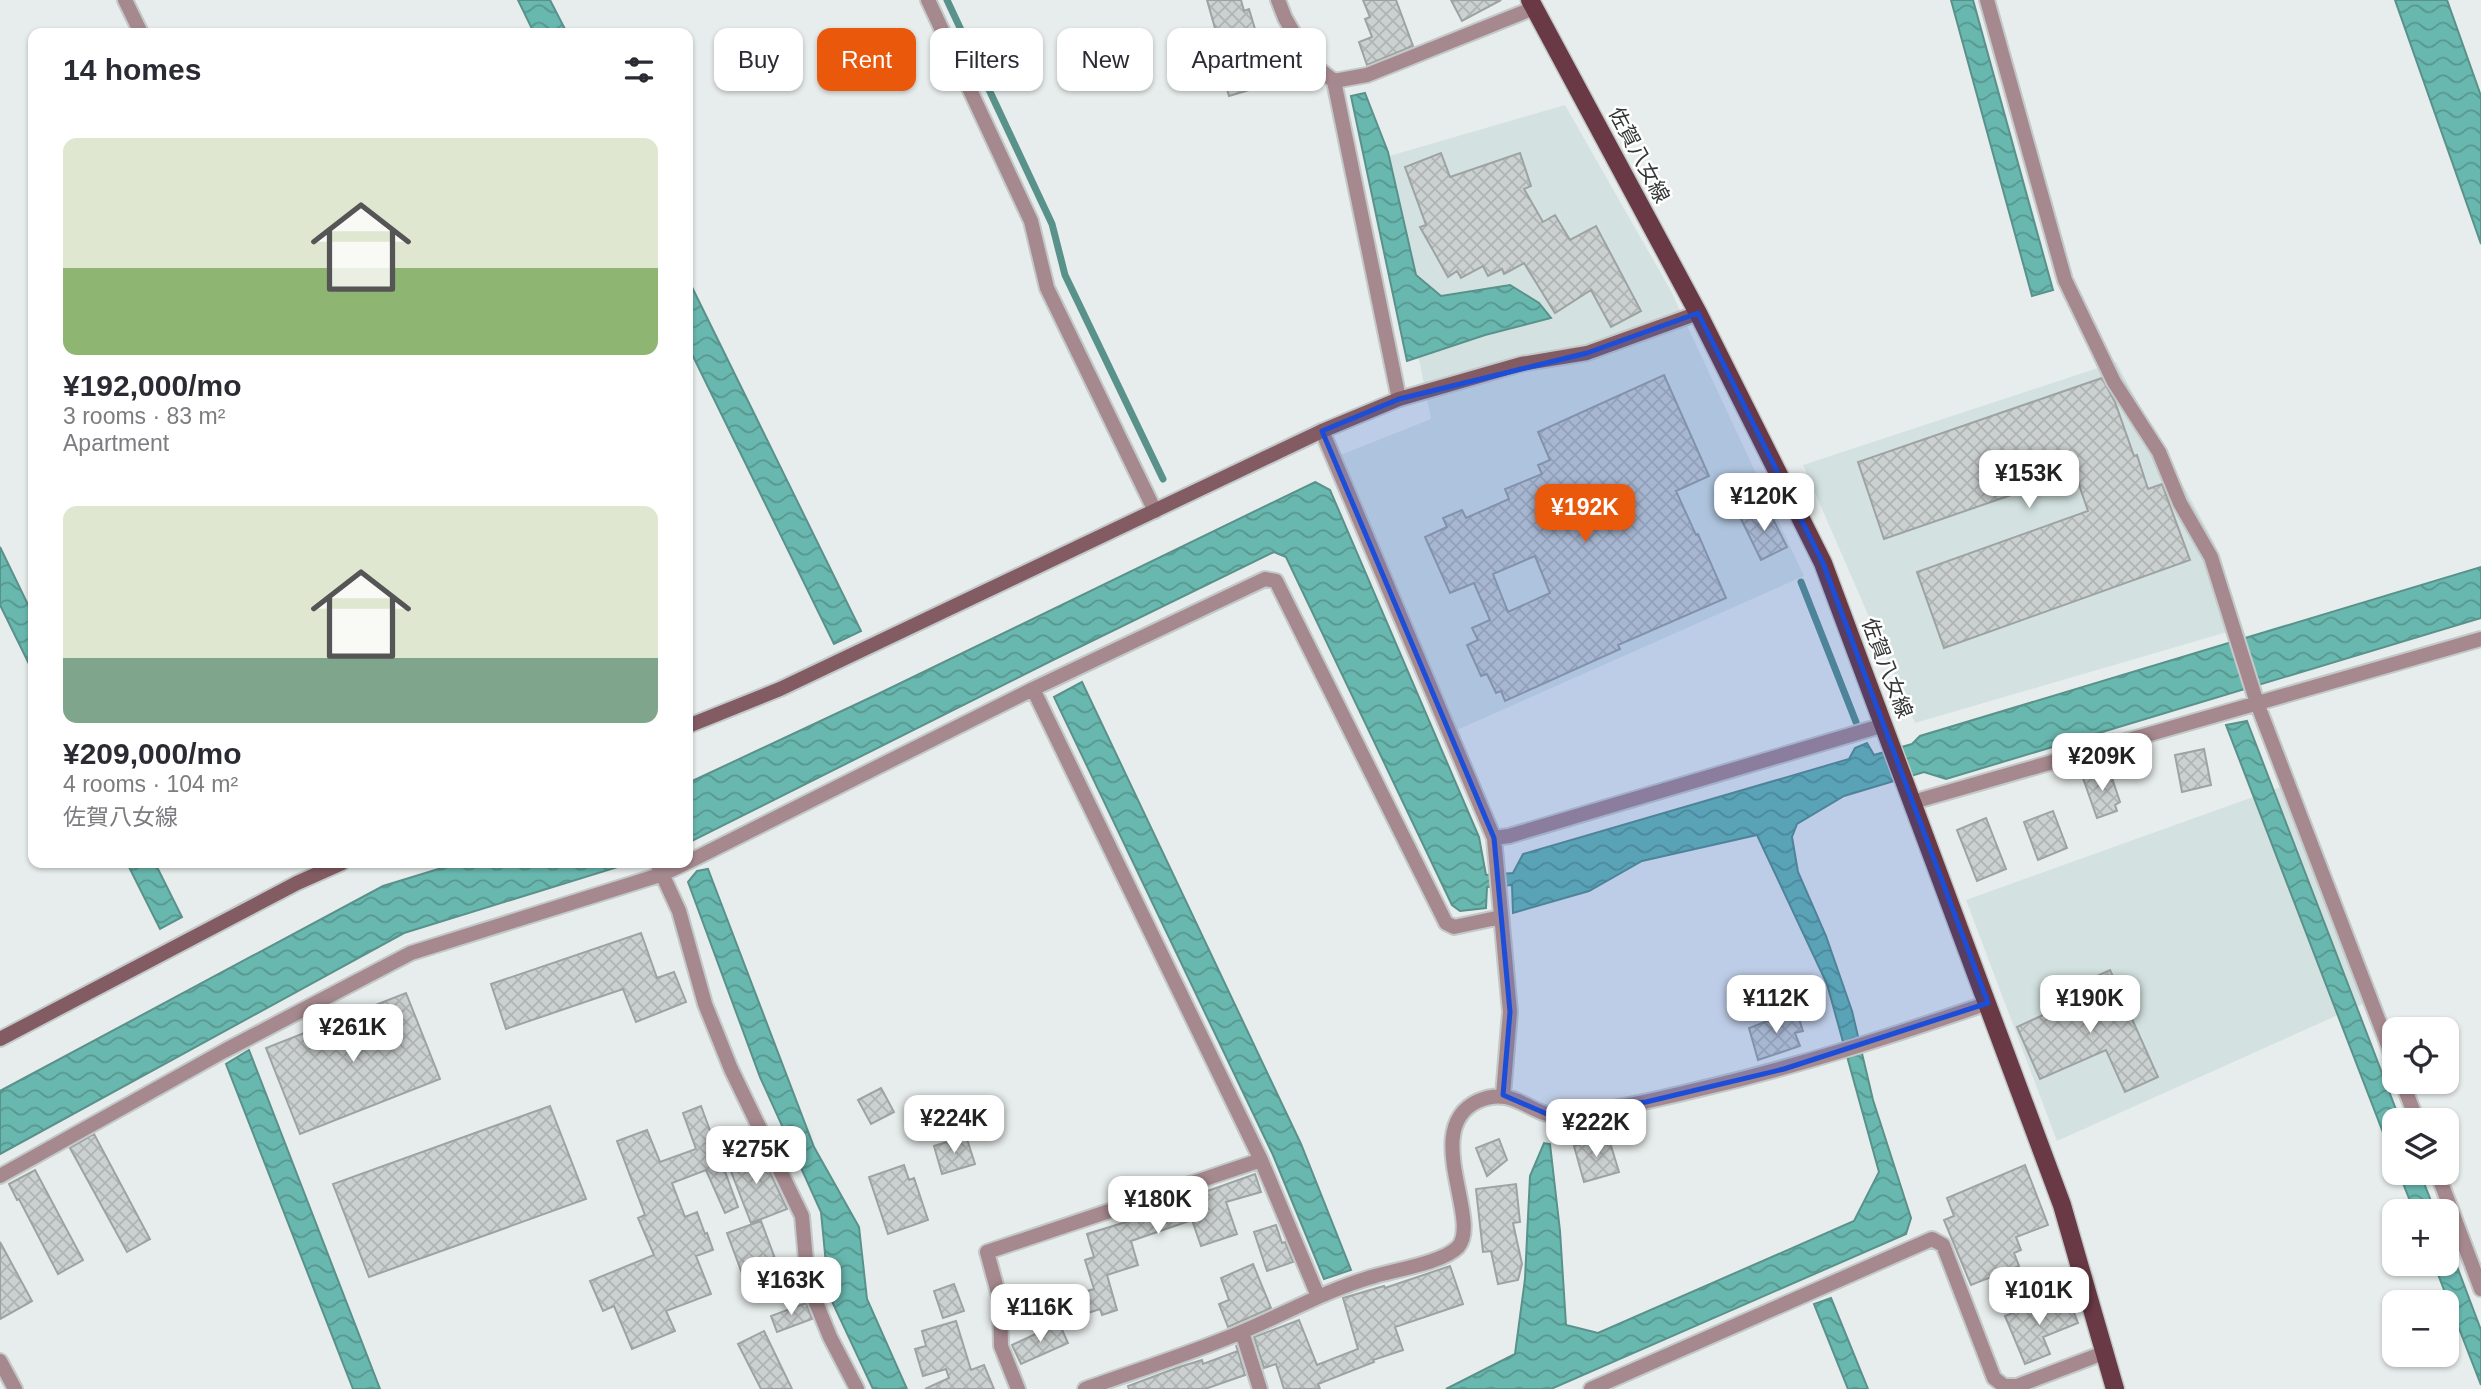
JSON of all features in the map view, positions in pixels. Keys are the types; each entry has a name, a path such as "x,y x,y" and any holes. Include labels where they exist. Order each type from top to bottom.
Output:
{"main road":[{"name":"佐賀八女線","path":"1532,4 1698,313 1823,563 2062,1205 2116,1389"}],"street":[{"path":"125,0 139,28"},
{"path":"928,0 1031,221 1047,288 1155,511"},
{"path":"1278,0 1310,62 1334,81 1399,399"},
{"path":"1987,0 2065,280 2114,382 2159,452 2180,503 2211,557 2257,703 2382,1030"},
{"path":"1334,81 1367,75 1532,4"},
{"path":"693,724 780,689 1322,432 1399,399 1521,365 1587,353 1698,313"},
{"path":"1322,432 1494,838 1510,1012 1503,1095"},
{"path":"693,859 1033,689 1265,579 1276,581 1446,923 1454,927 1501,917"},
{"path":"1913,802 2481,639"},
{"path":"1033,689 1261,1160 1318,1296"},
{"path":"1494,838 1509,836 1884,725"},
{"path":"0,1039 297,883 331,868"},
{"path":"0,1176 224,1051 411,953 660,868 679,911 705,1004 731,1069 802,1216 808,1283 830,1337 857,1389"},
{"path":"1085,1389 1242,1332 1357,1281 1445,1256 1459,1247 1464,1230 1452,1152 1454,1124 1468,1107 1479,1100 1503,1095 1547,1114 1562,1116 1646,1102 1843,1052 1988,1003"},
{"path":"1018,1389 1001,1346 1000,1300 987,1252 1261,1160"},
{"path":"2442,1185 2481,1289"},
{"path":"1591,1389 1931,1239 1943,1245 1994,1378 2004,1386 2017,1386 2106,1352"},
{"path":"1242,1332 1260,1389"},
{"path":"0,1361 13,1388"}],"highlighted area":[{"path":"1698,313 1823,563 1988,1003 1784,1069 1646,1102 1547,1114 1503,1095 1510,1012 1494,838 1322,431 1399,399 1587,353"}],"shaded area":[{"path":"1565,105 1671,291 1804,576 1457,730 1340,455 1431,419 1379,159"},
{"path":"2116,362 2214,542 2241,628 1915,723 1803,465"},
{"path":"2295,782 2376,998 2057,1141 1966,900"}],"water":[{"path":"518,0 550,0 564,28 532,28"},
{"path":"1951,0 1973,0 2053,290 2032,296"},
{"path":"2395,0 2447,0 2481,96 2481,244"},
{"path":"1365,93 1388,152 1416,275 1441,296 1510,285 1539,303 1551,318 1485,335 1407,361 1351,96"},
{"path":"693,289 861,631 834,644 693,356"},
{"path":"1315,482 1330,490 1479,837 1486,875 1513,873 1523,854 1849,759 1855,748 1867,743 1874,755 1912,744 1920,736 2481,567 2481,618 1946,779 1924,772 1844,796 1797,824 1792,837 1798,872 1826,936 1852,1011 1873,1100 1911,1218 1906,1234 1551,1389 1446,1389 1515,1354 1525,1279 1530,1176 1544,1143 1550,1144 1560,1231 1566,1325 1598,1333 1854,1221 1879,1172 1827,984 1757,835 1642,861 1589,891 1513,913 1512,885 1487,887 1486,908 1460,911 1452,905 1286,557 1274,552 693,840 693,781"},
{"path":"0,547 28,605 28,662 0,605"},
{"path":"1082,682 1301,1144 1351,1270 1324,1279 1273,1155 1054,697"},
{"path":"2247,721 2382,1073 2382,1094 2390,1094 2395,1108 2382,1108 2382,1130 2226,725"},
{"path":"130,868 158,868 182,917 160,929"},
{"path":"442,868 615,868 404,933 0,1154 0,1091 383,886"},
{"path":"708,869 814,1147 859,1227 867,1299 907,1389 873,1389 829,1295 821,1212 760,1077 688,882 697,871"},
{"path":"249,1050 380,1389 353,1389 226,1064"},
{"path":"2404,1185 2425,1185 2430,1199 2409,1199"},
{"path":"2459,1272 2481,1330 2481,1385 2459,1328 2459,1290 2444,1290 2439,1276 2459,1276"},
{"path":"1831,1298 1868,1389 1848,1389 1814,1304"}],"building":[{"path":"1207,0 1241,0 1244,11 1249,9 1255,28 1215,28"},
{"path":"1363,0 1396,0 1413,46 1367,65 1359,42 1372,37 1365,19 1370,17"},
{"path":"1451,0 1501,0 1462,21"},
{"path":"1228,91 1246,91 1229,96"},
{"path":"1441,153 1450,177 1520,153 1531,186 1524,189 1543,222 1555,215 1570,240 1596,226 1641,311 1611,327 1591,290 1555,313 1524,263 1504,274 1502,269 1488,276 1483,266 1461,278 1457,271 1448,277 1420,227 1426,225 1405,167"},
{"path":"1664,375 1709,476 1676,491 1726,598 1618,645 1620,649 1505,701 1501,691 1496,693 1487,674 1481,676 1467,645 1478,640 1472,628 1490,620 1474,583 1450,593 1425,537 1447,527 1443,518 1462,510 1466,518 1509,499 1505,489 1542,474 1538,465 1550,460 1538,432","holes":["1535,556 1550,593 1508,612 1493,574"]},
{"path":"2102,378 2115,402 2134,456 2137,455 2148,489 2162,484 2190,560 1944,648 1917,572 2088,511 2075,473 1884,539 1858,462"},
{"path":"1767,507 1787,547 1761,560 1741,519"},
{"path":"2204,749 2211,785 2182,792 2175,755"},
{"path":"2109,769 2120,802 2115,805 2117,811 2097,818 2083,778"},
{"path":"2053,811 2067,848 2038,860 2024,822"},
{"path":"1986,818 2006,869 1977,881 1957,830"},
{"path":"641,933 657,978 674,972 686,1002 636,1022 623,989 506,1029 491,984"},
{"path":"2110,970 2158,1077 2125,1092 2106,1050 2040,1079 2017,1027 2082,997 2077,985"},
{"path":"406,993 440,1079 300,1134 266,1048"},
{"path":"1796,1010 1803,1031 1795,1033 1800,1046 1758,1060 1749,1028"},
{"path":"881,1088 894,1112 871,1124 858,1100"},
{"path":"550,1106 586,1199 369,1277 333,1184"},
{"path":"701,1106 738,1207 725,1213 706,1170 672,1183 685,1217 697,1212 713,1250 696,1256 711,1294 666,1311 675,1331 632,1349 614,1306 603,1311 590,1281 654,1255 638,1218 645,1215 617,1141 647,1130 660,1162 696,1149 683,1113"},
{"path":"94,1134 150,1239 127,1252 70,1148"},
{"path":"966,1136 975,1164 942,1174 934,1146"},
{"path":"1608,1136 1619,1172 1584,1182 1574,1146"},
{"path":"1499,1139 1507,1160 1487,1176 1476,1148"},
{"path":"759,1149 787,1209 751,1223 727,1161"},
{"path":"904,1165 909,1180 914,1178 928,1220 888,1234 869,1177"},
{"path":"2025,1165 2048,1225 2016,1237 2021,1250 2014,1253 2019,1266 1971,1285 1944,1220 1954,1216 1947,1198"},
{"path":"35,1170 83,1260 58,1274 9,1184"},
{"path":"1255,1174 1261,1192 1226,1202 1237,1234 1201,1246 1192,1220 1131,1241 1138,1265 1107,1275 1117,1310 1102,1315 1100,1309 1082,1315 1076,1294 1094,1289 1085,1260 1094,1257 1087,1234 1155,1213 1154,1210"},
{"path":"1516,1184 1520,1222 1513,1223 1522,1264 1518,1280 1498,1284 1491,1251 1483,1252 1476,1189"},
{"path":"761,1221 780,1272 746,1284 727,1233"},
{"path":"1276,1225 1293,1262 1267,1271 1254,1232"},
{"path":"0,1242 32,1301 0,1319"},
{"path":"1253,1264 1271,1308 1228,1327 1219,1304 1229,1300 1221,1278"},
{"path":"1450,1266 1463,1304 1395,1327 1403,1350 1318,1384 1320,1389 1284,1389 1276,1364 1264,1368 1254,1337 1299,1320 1317,1365 1358,1349 1343,1298 1384,1286 1385,1288"},
{"path":"954,1284 964,1311 943,1318 934,1291"},
{"path":"2068,1297 2078,1323 2043,1337 2050,1354 2025,1364 2005,1316 2030,1306 2032,1311"},
{"path":"806,1303 812,1319 777,1332 771,1316"},
{"path":"956,1321 971,1370 984,1365 994,1389 925,1389 949,1378 946,1369 923,1376 915,1349 926,1346 922,1331"},
{"path":"1059,1323 1068,1343 1021,1364 1012,1345"},
{"path":"764,1331 792,1389 761,1389 738,1344"},
{"path":"1238,1351 1245,1375 1205,1389 1129,1389 1128,1386 1179,1367 1202,1360 1203,1364"}],"waterway":[{"path":"947,0 1052,224 1065,275 1163,479"},
{"path":"1801,582 1856,722"}]}
